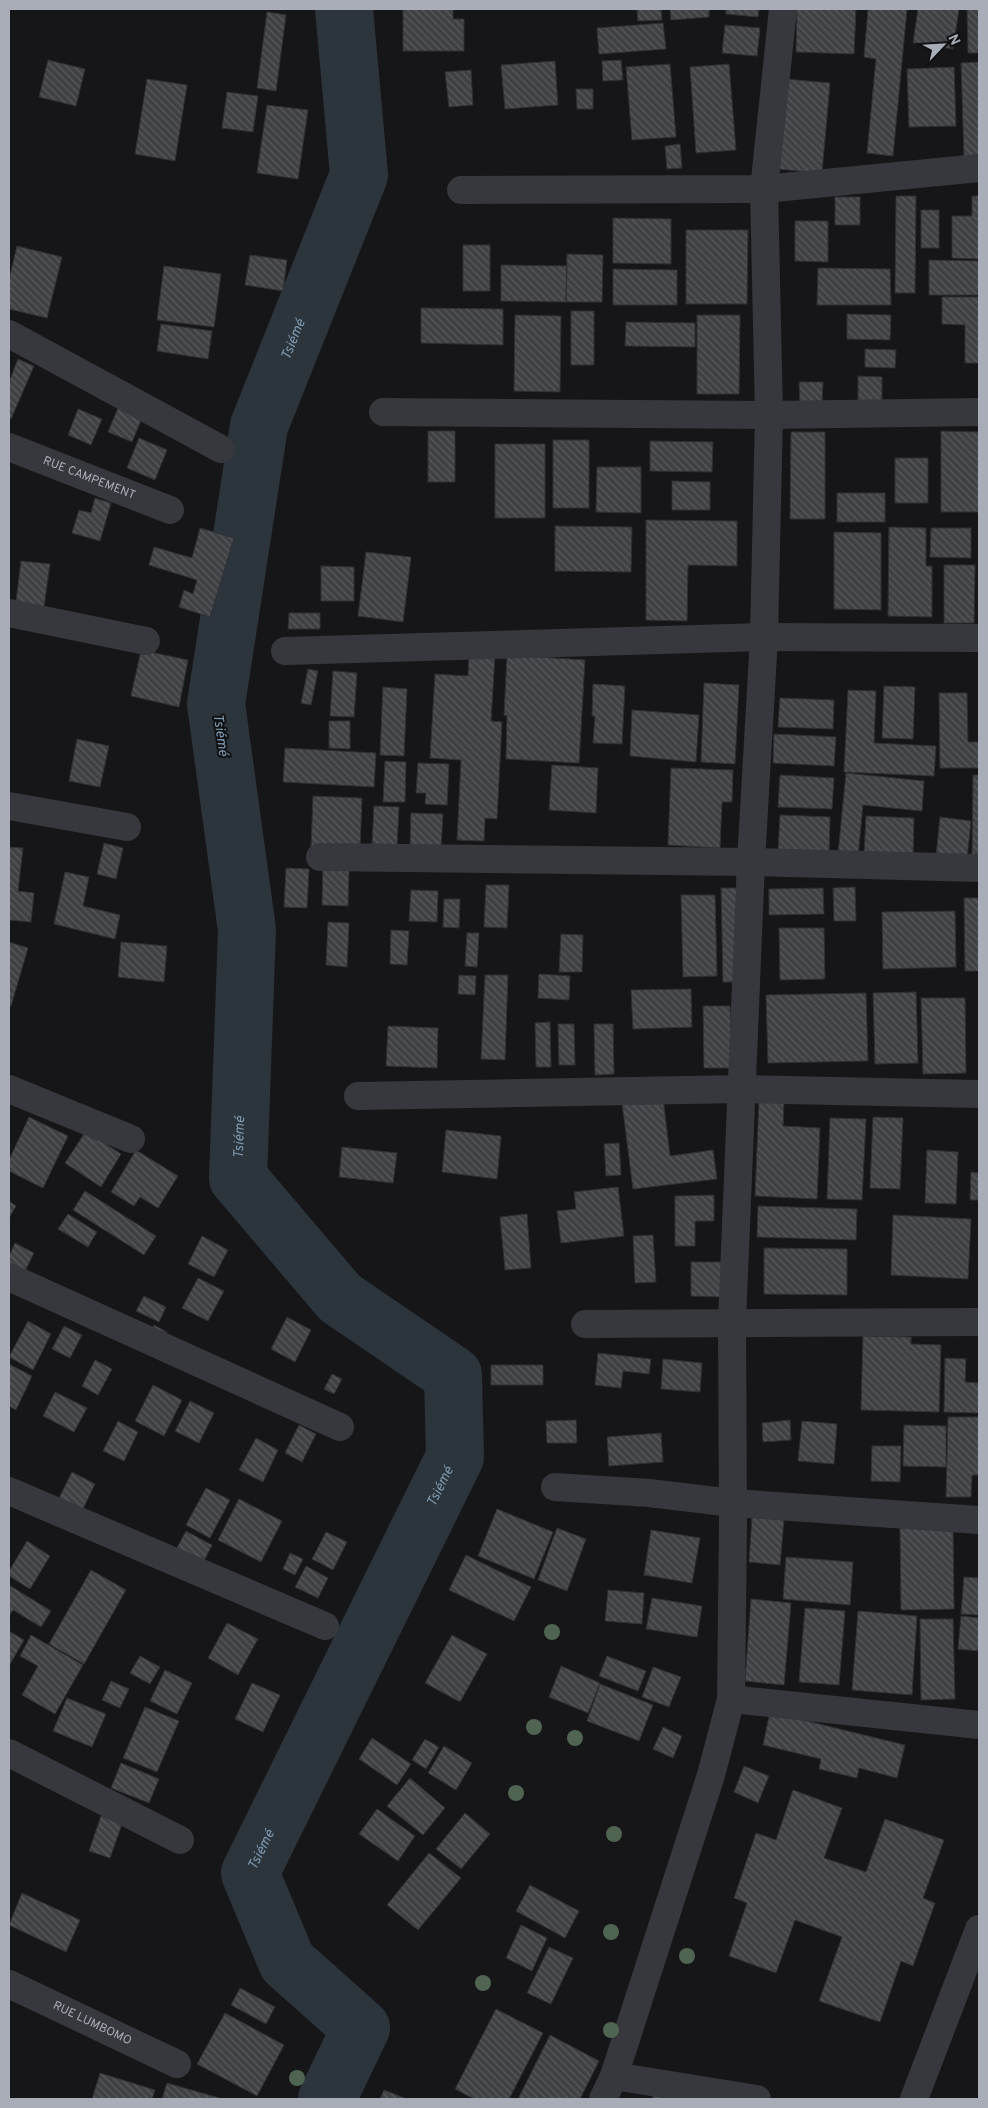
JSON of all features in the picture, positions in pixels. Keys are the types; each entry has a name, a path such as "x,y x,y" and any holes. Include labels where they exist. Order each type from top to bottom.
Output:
{"street":[{"path":"757,2099 609,2088 711,1775 732,1700 732,1322 751,862 764,637 769,415 764,189 783,9"},
{"path":"460,190 764,189 979,168"},
{"path":"9,334 221,449"},
{"path":"383,412 769,415 979,412"},
{"name":"RUE CAMPEMENT","path":"9,447 170,510"},
{"path":"9,613 146,641"},
{"path":"285,651 764,637 979,638"},
{"path":"9,806 127,827"},
{"path":"320,857 751,862 979,868"},
{"path":"358,1096 741,1088 979,1094"},
{"path":"9,1089 131,1139"},
{"path":"9,1277 340,1427"},
{"path":"585,1324 979,1322"},
{"path":"555,1487 649,1493 733,1503 979,1520"},
{"path":"9,1491 325,1626"},
{"path":"732,1700 979,1726"},
{"path":"9,1753 180,1840"},
{"path":"914,2099 973,1961 979,1929"},
{"name":"RUE LUMBOMO","path":"9,1984 177,2064"}],"building":[{"path":"403,9 453,9 453,19 464,19 464,51 403,51"},
{"path":"637,9 661,9 662,20 638,21"},
{"path":"670,9 709,9 709,17 671,20"},
{"path":"726,9 759,9 758,17 726,14"},
{"path":"797,9 856,9 854,54 796,52"},
{"path":"868,9 907,9 893,156 867,153 876,59 864,57"},
{"path":"918,9 959,9 953,49 913,43"},
{"path":"967,9 979,9 979,53 968,53"},
{"path":"267,12 286,15 276,91 257,88"},
{"path":"663,23 666,49 599,54 597,28"},
{"path":"725,25 760,28 757,56 722,53"},
{"path":"48,60 85,69 76,106 39,97"},
{"path":"621,60 623,80 603,81 602,61"},
{"path":"555,61 558,105 505,109 501,65"},
{"path":"979,62 979,157 964,157 961,63"},
{"path":"670,64 676,137 632,140 626,67"},
{"path":"729,64 736,150 696,153 690,67"},
{"path":"954,67 956,126 909,127 907,69"},
{"path":"471,70 473,105 449,107 445,72"},
{"path":"147,79 187,85 175,161 135,154"},
{"path":"786,79 830,83 822,173 777,169"},
{"path":"576,89 593,89 593,109 577,109"},
{"path":"227,92 258,96 253,132 222,128"},
{"path":"267,105 308,110 298,179 257,173"},
{"path":"680,144 682,168 667,169 665,146"},
{"path":"896,196 916,196 915,293 895,293"},
{"path":"972,196 979,196 979,259 952,258 952,216 972,216"},
{"path":"835,197 860,197 860,225 835,225"},
{"path":"921,210 939,210 939,248 921,248"},
{"path":"613,218 671,219 671,264 613,263"},
{"path":"795,221 828,221 828,262 795,261"},
{"path":"686,230 748,230 747,304 686,304"},
{"path":"463,245 490,245 490,291 463,291"},
{"path":"17,246 62,257 47,318 9,309 9,279"},
{"path":"567,254 603,255 602,302 566,302"},
{"path":"250,255 287,260 283,291 245,285"},
{"path":"929,260 979,261 979,295 929,295"},
{"path":"501,265 567,266 566,302 501,301"},
{"path":"164,266 221,274 214,327 157,320"},
{"path":"818,268 890,269 891,305 817,305"},
{"path":"613,269 677,270 677,305 613,305"},
{"path":"942,297 979,297 979,363 965,363 965,325 942,324"},
{"path":"421,308 503,309 503,345 421,343"},
{"path":"571,311 594,311 594,365 571,365"},
{"path":"847,314 891,315 890,340 847,339"},
{"path":"515,315 561,316 560,392 514,391"},
{"path":"697,315 740,315 739,394 697,394"},
{"path":"626,322 695,323 695,347 625,346"},
{"path":"161,324 212,331 208,359 157,351"},
{"path":"865,349 896,350 895,368 865,367"},
{"path":"18,359 34,366 11,419 9,418 9,382"},
{"path":"858,376 882,377 882,402 858,402"},
{"path":"799,382 823,382 822,406 800,406"},
{"path":"118,408 142,418 132,442 108,432"},
{"path":"78,409 102,419 91,445 68,435"},
{"path":"428,431 455,431 455,482 428,482"},
{"path":"941,431 979,432 979,512 941,512"},
{"path":"791,432 825,432 825,519 790,519"},
{"path":"139,438 167,450 155,480 127,468"},
{"path":"553,440 589,440 589,508 553,508"},
{"path":"650,441 713,442 712,472 650,471"},
{"path":"495,444 545,444 545,518 495,518"},
{"path":"895,458 928,458 928,503 895,503"},
{"path":"597,467 641,467 641,513 596,512"},
{"path":"672,481 710,482 710,510 672,510"},
{"path":"837,493 885,493 885,522 837,522"},
{"path":"95,498 111,503 100,541 72,533 79,510 91,513"},
{"path":"646,520 737,521 737,566 688,565 687,621 646,620"},
{"path":"555,526 632,527 631,572 555,571"},
{"path":"889,527 926,528 926,566 932,566 932,617 888,616"},
{"path":"200,528 234,538 210,617 179,607 184,590 193,594 197,580 149,565 154,547 192,558"},
{"path":"931,528 971,528 971,558 930,557"},
{"path":"834,532 881,533 881,610 834,609"},
{"path":"366,552 411,557 403,622 358,616"},
{"path":"21,561 50,564 43,614 15,610"},
{"path":"944,565 975,565 974,623 944,623"},
{"path":"321,566 354,567 354,601 321,601"},
{"path":"289,613 320,613 320,629 288,629"},
{"path":"141,650 188,660 179,707 131,696"},
{"path":"469,654 495,656 491,721 502,722 497,819 485,818 484,841 457,840 461,760 430,758 435,674 468,676"},
{"path":"507,655 585,660 579,763 506,759 507,716 504,715"},
{"path":"308,669 318,671 311,705 301,703"},
{"path":"333,671 357,673 354,717 330,716"},
{"path":"704,683 739,685 735,764 701,762"},
{"path":"593,684 625,686 622,744 593,743 595,716 592,716"},
{"path":"884,686 915,687 913,739 882,738"},
{"path":"383,687 407,689 404,756 380,755"},
{"path":"848,690 876,691 874,743 936,746 934,776 844,772"},
{"path":"939,693 967,693 968,742 979,742 979,768 940,768"},
{"path":"780,698 834,700 833,729 778,727"},
{"path":"632,710 699,715 696,762 630,756"},
{"path":"329,721 350,721 350,749 329,748"},
{"path":"774,734 836,737 834,766 773,763"},
{"path":"77,739 109,746 100,787 69,781"},
{"path":"285,748 376,753 374,787 283,782"},
{"path":"385,761 406,762 405,802 383,802"},
{"path":"418,763 449,764 447,805 425,804 426,793 416,793"},
{"path":"552,765 598,768 596,813 549,810"},
{"path":"671,768 733,770 732,802 722,802 720,848 668,845"},
{"path":"846,773 924,781 922,811 863,805 858,857 838,854"},
{"path":"780,775 834,778 832,809 778,807"},
{"path":"973,775 979,775 979,855 972,855"},
{"path":"313,796 362,798 360,850 311,848"},
{"path":"374,806 399,807 397,846 372,844"},
{"path":"411,813 443,814 441,849 410,847"},
{"path":"780,815 830,817 829,854 778,852"},
{"path":"866,816 914,818 913,857 864,855"},
{"path":"940,817 971,821 967,859 936,856"},
{"path":"104,843 123,848 116,879 97,874"},
{"path":"9,847 23,848 18,891 34,893 31,922 9,920"},
{"path":"323,867 349,869 348,906 322,905"},
{"path":"286,868 309,869 307,908 284,907"},
{"path":"65,872 89,877 83,906 120,915 115,939 54,924"},
{"path":"486,885 509,885 507,928 484,927"},
{"path":"855,887 856,921 834,921 833,888"},
{"path":"721,888 739,888 741,982 723,982"},
{"path":"823,888 824,914 769,915 769,889"},
{"path":"411,890 438,891 437,922 409,921"},
{"path":"681,895 715,895 717,976 683,977"},
{"path":"964,898 979,898 979,971 965,971"},
{"path":"444,899 460,899 459,928 443,927"},
{"path":"955,911 956,967 883,969 882,912"},
{"path":"328,922 349,923 347,967 326,965"},
{"path":"779,928 824,928 825,979 780,980"},
{"path":"391,930 409,931 407,965 390,964"},
{"path":"467,933 479,933 477,967 465,966"},
{"path":"561,934 583,935 582,972 559,972"},
{"path":"9,942 28,948 11,1006 9,1006"},
{"path":"121,942 167,946 164,982 118,977"},
{"path":"539,974 570,976 569,1000 538,998"},
{"path":"459,975 476,976 475,995 458,994"},
{"path":"485,975 508,975 505,1060 481,1059"},
{"path":"691,989 692,1027 633,1029 631,990"},
{"path":"916,992 918,1063 875,1064 873,993"},
{"path":"866,993 868,1061 768,1063 766,995"},
{"path":"921,998 965,998 966,1073 923,1074"},
{"path":"703,1006 730,1006 732,1068 704,1068"},
{"path":"550,1022 551,1067 536,1067 535,1023"},
{"path":"558,1024 574,1024 575,1065 559,1065"},
{"path":"594,1024 613,1024 614,1074 595,1075"},
{"path":"388,1026 438,1028 437,1068 386,1066"},
{"path":"663,1098 670,1156 713,1150 717,1179 633,1189 622,1103"},
{"path":"759,1101 784,1102 783,1126 820,1128 817,1199 755,1196"},
{"path":"29,1117 68,1136 43,1188 9,1171 9,1160"},
{"path":"873,1117 903,1118 900,1189 870,1188"},
{"path":"830,1118 866,1119 862,1200 827,1199"},
{"path":"446,1130 501,1136 497,1179 442,1172"},
{"path":"86,1131 121,1154 101,1187 65,1163"},
{"path":"619,1143 621,1175 606,1176 604,1144"},
{"path":"342,1147 397,1153 393,1183 339,1177"},
{"path":"136,1150 178,1176 158,1208 140,1197 134,1206 111,1192"},
{"path":"927,1150 958,1152 956,1204 925,1203"},
{"path":"971,1172 979,1173 979,1200 970,1200"},
{"path":"618,1187 624,1236 561,1243 557,1211 576,1209 574,1192"},
{"path":"85,1191 156,1236 144,1255 73,1210"},
{"path":"714,1195 714,1221 695,1221 695,1246 675,1246 675,1196"},
{"path":"9,1201 16,1206 9,1218"},
{"path":"758,1206 857,1209 856,1240 757,1237"},
{"path":"68,1214 97,1232 88,1247 58,1229"},
{"path":"527,1214 531,1268 505,1270 500,1217"},
{"path":"893,1215 971,1219 968,1279 891,1275"},
{"path":"653,1235 656,1282 635,1283 633,1236"},
{"path":"202,1236 228,1250 214,1277 188,1264"},
{"path":"15,1243 34,1253 21,1279 9,1273 9,1256"},
{"path":"764,1248 847,1249 847,1295 764,1294"},
{"path":"691,1262 722,1262 722,1297 691,1296"},
{"path":"198,1278 224,1291 208,1321 182,1308"},
{"path":"144,1296 166,1307 159,1322 136,1311"},
{"path":"287,1317 311,1330 295,1362 271,1349"},
{"path":"28,1321 51,1334 33,1370 9,1357"},
{"path":"154,1325 167,1332 162,1343 148,1335"},
{"path":"64,1326 82,1335 70,1358 52,1349"},
{"path":"863,1336 911,1337 911,1344 941,1345 939,1412 861,1410"},
{"path":"598,1353 651,1359 649,1374 623,1371 621,1388 595,1385"},
{"path":"945,1358 966,1359 965,1382 979,1383 979,1413 944,1412"},
{"path":"663,1359 702,1363 700,1392 661,1389"},
{"path":"95,1360 112,1369 98,1395 82,1386"},
{"path":"9,1364 32,1376 16,1410 9,1406"},
{"path":"491,1365 543,1365 543,1385 491,1385"},
{"path":"332,1374 342,1379 334,1394 324,1389"},
{"path":"153,1385 182,1400 164,1436 135,1421"},
{"path":"55,1392 87,1408 74,1432 43,1416"},
{"path":"190,1401 214,1413 199,1443 175,1431"},
{"path":"948,1417 979,1417 979,1475 972,1475 971,1497 946,1497"},
{"path":"576,1420 577,1443 547,1443 546,1421"},
{"path":"790,1420 791,1440 763,1442 762,1423"},
{"path":"118,1421 138,1432 124,1461 103,1451"},
{"path":"802,1421 837,1424 834,1464 798,1461"},
{"path":"299,1425 316,1434 302,1462 285,1453"},
{"path":"904,1425 946,1426 946,1467 903,1466"},
{"path":"661,1433 663,1462 609,1466 607,1437"},
{"path":"256,1438 278,1450 263,1482 239,1470"},
{"path":"872,1446 901,1446 900,1482 871,1481"},
{"path":"72,1472 95,1484 79,1517 56,1504"},
{"path":"206,1488 230,1500 210,1538 186,1525"},
{"path":"239,1499 282,1521 261,1562 218,1540"},
{"path":"497,1509 553,1532 534,1579 478,1556"},
{"path":"752,1517 784,1520 780,1565 749,1562"},
{"path":"953,1527 954,1609 901,1610 900,1528"},
{"path":"557,1528 586,1539 567,1591 538,1580"},
{"path":"651,1530 700,1538 692,1583 644,1575"},
{"path":"186,1531 212,1545 199,1571 172,1557"},
{"path":"326,1532 347,1542 333,1570 312,1559"},
{"path":"27,1541 50,1556 30,1589 9,1576 9,1571"},
{"path":"290,1553 303,1559 295,1575 283,1569"},
{"path":"466,1555 531,1587 514,1621 449,1590"},
{"path":"786,1557 853,1562 850,1605 783,1599"},
{"path":"306,1566 328,1578 318,1598 295,1587"},
{"path":"91,1570 126,1590 84,1664 49,1644"},
{"path":"964,1577 979,1578 979,1615 961,1614"},
{"path":"9,1585 51,1611 41,1627 13,1610 9,1616"},
{"path":"608,1590 644,1593 642,1624 605,1621"},
{"path":"652,1598 702,1606 697,1637 646,1629"},
{"path":"751,1599 791,1603 784,1685 745,1681"},
{"path":"805,1608 845,1611 839,1685 799,1682"},
{"path":"858,1611 917,1616 912,1695 852,1690"},
{"path":"961,1616 979,1618 979,1651 958,1649"},
{"path":"920,1619 953,1619 955,1699 921,1700"},
{"path":"227,1623 258,1639 238,1675 208,1658"},
{"path":"9,1631 24,1640 9,1666"},
{"path":"31,1635 83,1665 55,1714 22,1695 38,1666 20,1656"},
{"path":"452,1635 487,1654 460,1702 425,1683"},
{"path":"140,1656 160,1667 150,1684 130,1673"},
{"path":"607,1656 646,1671 638,1691 599,1676"},
{"path":"561,1666 600,1683 588,1713 549,1697"},
{"path":"653,1667 681,1677 669,1707 642,1697"},
{"path":"165,1670 192,1683 177,1714 150,1701"},
{"path":"111,1681 129,1689 120,1708 102,1700"},
{"path":"252,1683 280,1695 263,1732 235,1719"},
{"path":"600,1684 653,1705 639,1741 587,1721"},
{"path":"67,1698 106,1714 92,1747 53,1731"},
{"path":"145,1707 179,1721 157,1772 123,1758"},
{"path":"770,1712 905,1745 897,1778 859,1768 857,1778 819,1769 821,1759 763,1745"},
{"path":"663,1727 682,1736 673,1758 653,1749"},
{"path":"372,1738 411,1764 397,1785 359,1759"},
{"path":"425,1739 439,1747 426,1769 412,1760"},
{"path":"444,1746 472,1763 456,1790 428,1773"},
{"path":"121,1763 159,1779 149,1803 111,1788"},
{"path":"744,1766 769,1776 758,1803 734,1792"},
{"path":"410,1778 445,1808 423,1835 387,1806"},
{"path":"793,1790 842,1808 824,1858 866,1872 885,1819 944,1840 923,1898 935,1903 913,1966 901,1961 880,2022 819,2001 842,1937 795,1920 776,1973 729,1956 747,1903 734,1898 756,1833 776,1840"},
{"path":"377,1809 415,1836 398,1861 359,1834"},
{"path":"465,1813 490,1834 461,1869 436,1849"},
{"path":"101,1816 122,1824 110,1858 89,1851"},
{"path":"429,1853 461,1878 418,1930 387,1905"},
{"path":"530,1885 579,1911 565,1938 516,1911"},
{"path":"22,1893 80,1920 66,1952 9,1925"},
{"path":"521,1925 547,1938 532,1971 506,1958"},
{"path":"549,1947 573,1958 551,2004 527,1993"},
{"path":"240,1988 275,2007 266,2024 231,2005"},
{"path":"496,2009 543,2033 509,2099 474,2099 455,2089"},
{"path":"225,2013 284,2045 257,2096 197,2064"},
{"path":"550,2035 599,2061 580,2099 518,2099"},
{"path":"100,2073 155,2090 152,2099 92,2099"},
{"path":"167,2083 223,2099 162,2099"},
{"path":"384,2090 407,2099 380,2099"},
{"path":"655,2091 681,2099 652,2099"}],"waterway":[{"name":"Tsiémé","path":"327,2099 361,2028 287,1962 250,1873 455,1457 453,1375 340,1298 238,1178 247,930 216,704 259,426 359,175 344,9"}]}
